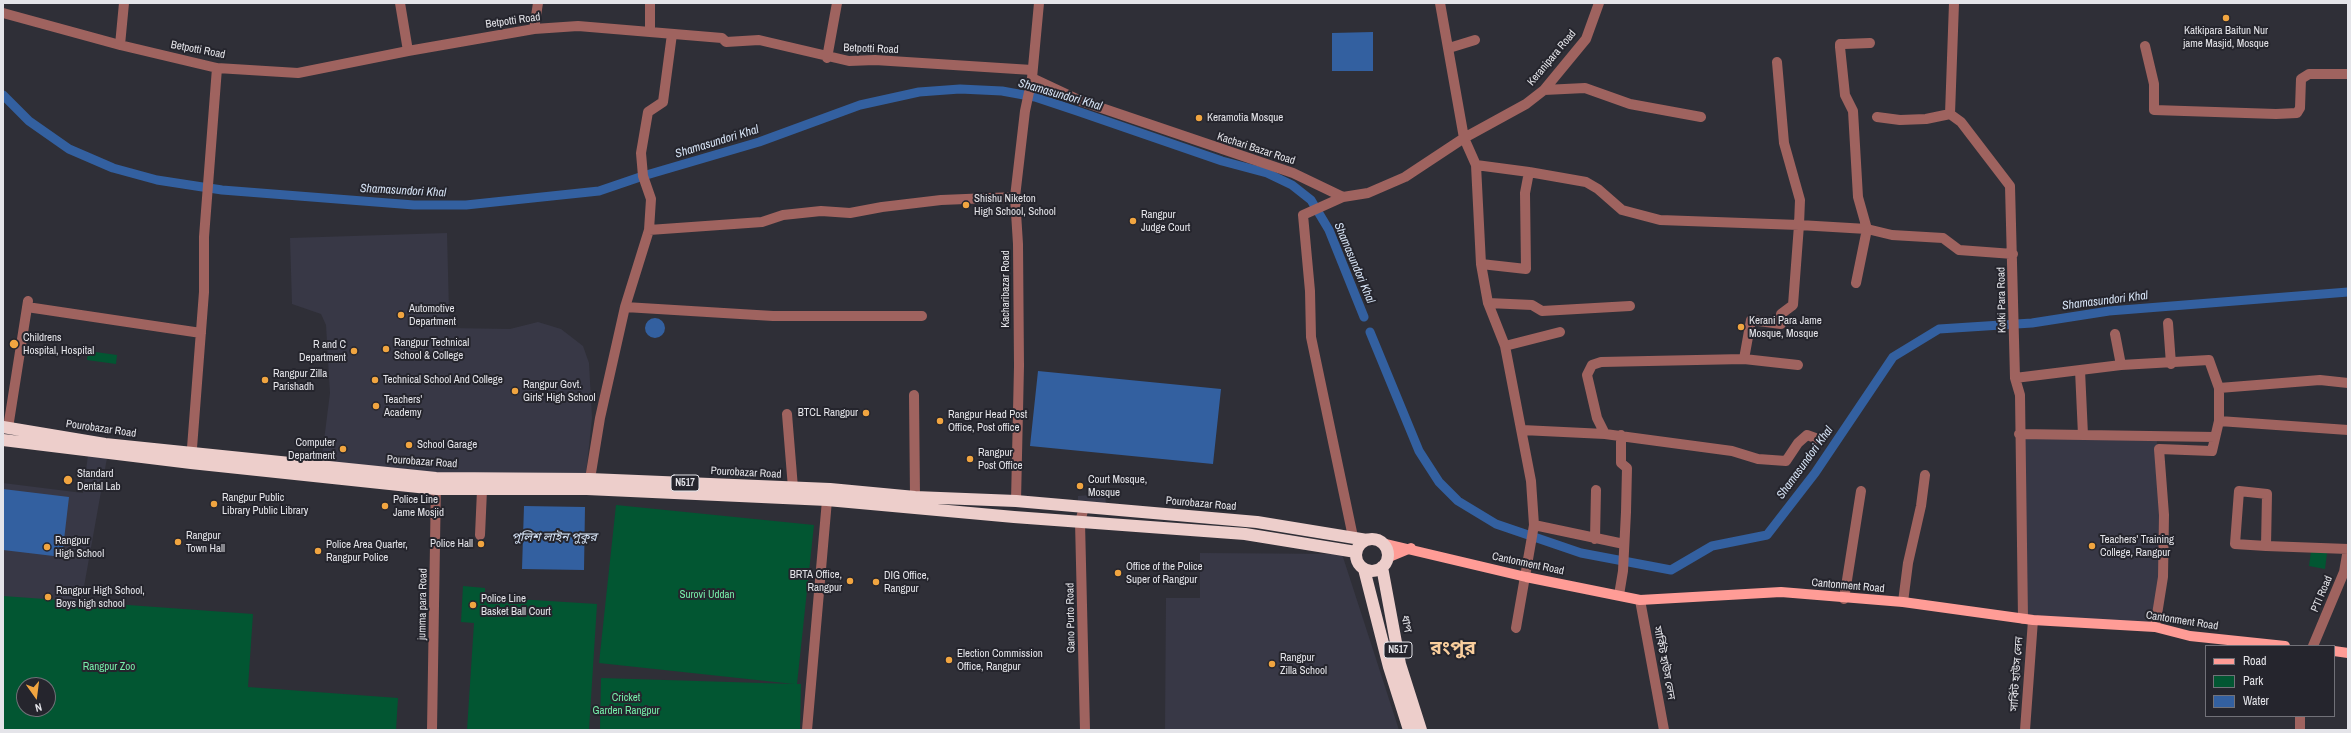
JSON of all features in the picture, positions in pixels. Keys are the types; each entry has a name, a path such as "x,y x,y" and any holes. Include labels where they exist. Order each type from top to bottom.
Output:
{"highway":[{"name":"Pourobazar Road","path":"6,427 191,458"},
{"name":"Pourobazar Road","path":"3,440 191,458 482,490 587,489 827,500 1080,522 1245,534 1356,552"},
{"name":"Pourobazar Road","path":"436,484 590,479 830,489 915,497 1084,507 1257,522 1367,540"},
{"path":"1356,552 1359,546 1367,540"},
{"name":"N517","path":"1367,540 1378,540 1382,543"},
{"name":"ধাপ","path":"1382,543 1387,553 1384,563 1400,664 1421,730"},
{"name":"N517","path":"1356,552 1356,559 1364,569 1389,667 1409,730"},
{"path":"1364,569 1370,571 1384,563"}],"main road":[{"name":"Cantonment Road","path":"1382,543 1411,548 1526,577 1640,600 1781,592 1844,599 1903,602 2028,619 2155,627 2190,636 2273,645"},
{"path":"1384,563 1411,548"},
{"path":"2335,651 2348,653"}],"street":[{"path":"120,45 124,3"},
{"path":"400,3 408,51"},
{"path":"534,29 538,3"},
{"path":"650,3 650,32"},
{"path":"826,58 837,3"},
{"name":"Kacharibazar Road","path":"1016,502 1019,359 1018,244 1015,197 1025,111 1032,74 1038,3"},
{"path":"1440,3 1476,166 1481,264 1488,303 1505,346 1531,481 1534,525 1516,628"},
{"name":"Keranipara Road","path":"1468,135 1526,104 1544,90 1586,39 1599,3"},
{"path":"1877,117 1900,120 1926,119 1950,114 1954,3"},
{"name":"Betpotti Road","path":"3,13 120,45 217,68 298,73 408,51 534,29 578,26 722,38 726,42 759,40 826,58 849,61 875,60 1032,74"},
{"path":"590,479 600,418 625,307 648,230 651,199 643,176 641,153 648,112 663,102 672,34"},
{"path":"1449,48 1475,40"},
{"path":"1856,283 1867,229 1858,197 1853,111 1845,95 1840,44 1870,43"},
{"path":"2146,46 2154,84 2154,110 2276,114 2296,113 2300,108 2301,79 2309,74 2348,74"},
{"path":"1744,359 1751,320 1781,324 1781,314 1793,305 1800,200 1784,143 1777,62"},
{"path":"191,458 204,292 204,237 217,68"},
{"name":"Kachari Bazar Road","path":"1032,74 1081,100 1142,128 1224,156 1293,173 1343,197"},
{"path":"1544,90 1585,88 1630,104 1701,117"},
{"path":"1077,111 1081,100"},
{"name":"Kotki Para Road","path":"1950,114 1961,122 2010,186 2013,254 2015,378 2020,395 2020,434 2028,619"},
{"path":"1353,537 1311,337 1310,291 1303,214 1343,197 1368,193 1405,177 1468,135"},
{"path":"1476,166 1529,172 1586,182 1598,189 1622,210 1660,220 1867,229 1892,235 1943,238 1959,250 2013,254"},
{"path":"1481,264 1526,269 1525,193 1529,172"},
{"path":"648,230 762,222 783,215 821,211 850,213 882,207 941,200 1015,197"},
{"path":"1488,303 1532,305 1542,311 1630,306"},
{"path":"6,427 27,304 201,333"},
{"path":"625,307 773,316 922,316"},
{"path":"2168,323 2171,364"},
{"path":"1505,346 1560,332"},
{"path":"2115,334 2121,366"},
{"path":"1605,434 1597,418 1587,375 1592,365 1601,362 1744,359 1798,365"},
{"path":"2015,378 2121,366 2171,364 2209,360 2219,388 2219,421 2212,451 2159,449 2164,515 2163,577 2155,627"},
{"path":"2080,370 2083,435"},
{"path":"2219,388 2320,380 2348,383"},
{"path":"914,395 915,497"},
{"path":"788,414 793,488"},
{"path":"2219,421 2348,430"},
{"path":"1522,430 1622,435 1732,451 1758,459 1786,462 1798,443 1807,435 1821,440"},
{"path":"2020,434 2215,437"},
{"path":"1619,595 1623,572 1627,468 1621,463 1622,435"},
{"path":"1903,602 1908,564 1922,506 1925,475"},
{"name":"jumma para Road","path":"432,730 436,484"},
{"path":"480,535 482,490"},
{"path":"1595,539 1596,490"},
{"path":"1844,599 1861,491"},
{"path":"2266,546 2267,494 2239,491 2235,544 2266,546 2348,549"},
{"path":"807,730 827,500"},
{"name":"Gano Purto Road","path":"1084,507 1080,522 1085,730"},
{"path":"1534,525 1624,544"},
{"name":"PTI Road","path":"2313,645 2344,572 2348,549"},
{"name":"সার্কিট হাউস লেন","path":"1640,600 1664,730"},
{"name":"সার্কিট হাউস লেন","path":"2025,730 2028,619"},
{"path":"2300,717 2300,730"}],"shaded area":[{"path":"447,233 449,311 447,328 510,329 538,322 561,329 583,346 589,363 592,418 586,474 320,472 330,393 326,325 321,314 292,304 290,238"},
{"name":"Teachers' Training College, Rangpur","path":"2022,436 2157,438 2156,470 2162,515 2161,577 2154,623 2024,616"},
{"name":"Rangpur High School","path":"88,455 107,458 80,609 3,602 3,483 83,493"},
{"path":"1090,495 1090,498 1105,497 1106,503 1078,505 1078,496"},
{"name":"Rangpur Zilla School","path":"1200,553 1342,554 1399,730 1165,730 1166,598 1200,598"}],"green space":[{"path":"88,351 117,355 116,364 87,360"},
{"name":"Surovi Uddan","path":"616,505 814,525 797,684 801,684 800,730 600,730 601,678 794,684 599,663"},
{"path":"2311,551 2327,553 2325,569 2309,566"},
{"path":"463,586 485,588 485,597 597,604 589,730 467,730 474,623 461,622"},
{"name":"Rangpur Zoo","path":"3,596 253,614 248,687 398,698 396,730 3,730"}],"water":[{"path":"1373,32 1373,71 1332,71 1332,33"},
{"path":"655,318 662,321 665,328 662,335 655,338 648,335 645,328 648,321"},
{"path":"1038,371 1221,389 1213,464 1030,446"},
{"path":"3,489 69,497 62,557 3,550"},
{"name":"পুলিশ লাইন পুকুর","path":"524,506 585,507 584,570 522,569"}],"waterway":[{"name":"Shamasundori Khal","path":"3,95 29,121 69,149 113,168 157,180 222,190 414,205 466,205 599,191 643,176 759,142 860,105 919,92 960,89 1002,91 1035,97 1222,161 1267,173 1292,185 1311,200 1329,230 1364,317"},
{"name":"Shamasundori Khal","path":"1370,332 1419,451 1439,482 1458,501 1496,524 1581,553 1671,570 1712,546 1767,535 1815,473 1893,357 1939,329 2032,323 2109,311 2348,292"}],"place":[{"name":"Katkipara Baitun Nur jame Masjid, Mosque","path":"2226,18"},
{"name":"Keramotia Mosque","path":"1199,118"},
{"name":"Shishu Niketon High School, School","path":"966,205"},
{"name":"Rangpur Judge Court","path":"1133,221"},
{"name":"Automotive Department","path":"401,315"},
{"name":"Kerani Para Jame Mosque, Mosque","path":"1741,327"},
{"name":"Childrens Hospital, Hospital","path":"14,344"},
{"name":"Rangpur Technical School & College","path":"386,349"},
{"name":"R and C Department","path":"354,351"},
{"name":"Rangpur Zilla Parishadh","path":"265,380"},
{"name":"Technical School And College","path":"375,380"},
{"name":"Rangpur Govt. Girls' High School","path":"515,391"},
{"name":"Teachers' Academy","path":"376,406"},
{"name":"BTCL Rangpur","path":"866,413"},
{"name":"Rangpur Head Post Office, Post office","path":"940,421"},
{"name":"School Garage","path":"409,445"},
{"name":"Computer Department","path":"343,449"},
{"name":"Rangpur Post Office","path":"970,459"},
{"name":"Standard Dental Lab","path":"68,480"},
{"name":"Court Mosque, Mosque","path":"1080,486"},
{"name":"Rangpur Public Library Public Library","path":"214,504"},
{"name":"Police Line Jame Mosjid","path":"385,506"},
{"name":"Rangpur Town Hall","path":"178,542"},
{"name":"Police Hall","path":"481,544"},
{"name":"Teachers' Training College, Rangpur","path":"2092,546"},
{"name":"Rangpur High School","path":"47,547"},
{"name":"Police Area Quarter, Rangpur Police","path":"318,551"},
{"name":"Office of the Police Super of Rangpur","path":"1118,573"},
{"name":"BRTA Office, Rangpur","path":"850,581"},
{"name":"DIG Office, Rangpur","path":"876,582"},
{"name":"Rangpur High School, Boys high school","path":"48,597"},
{"name":"Police Line Basket Ball Court","path":"473,605"},
{"name":"Election Commission Office, Rangpur","path":"949,660"},
{"name":"Rangpur Zilla School","path":"1272,664"}],"district":[{"name":"রংপুর","path":"1453,649"}],"park label":[{"name":"Cricket Garden Rangpur","path":"626,704"}]}
